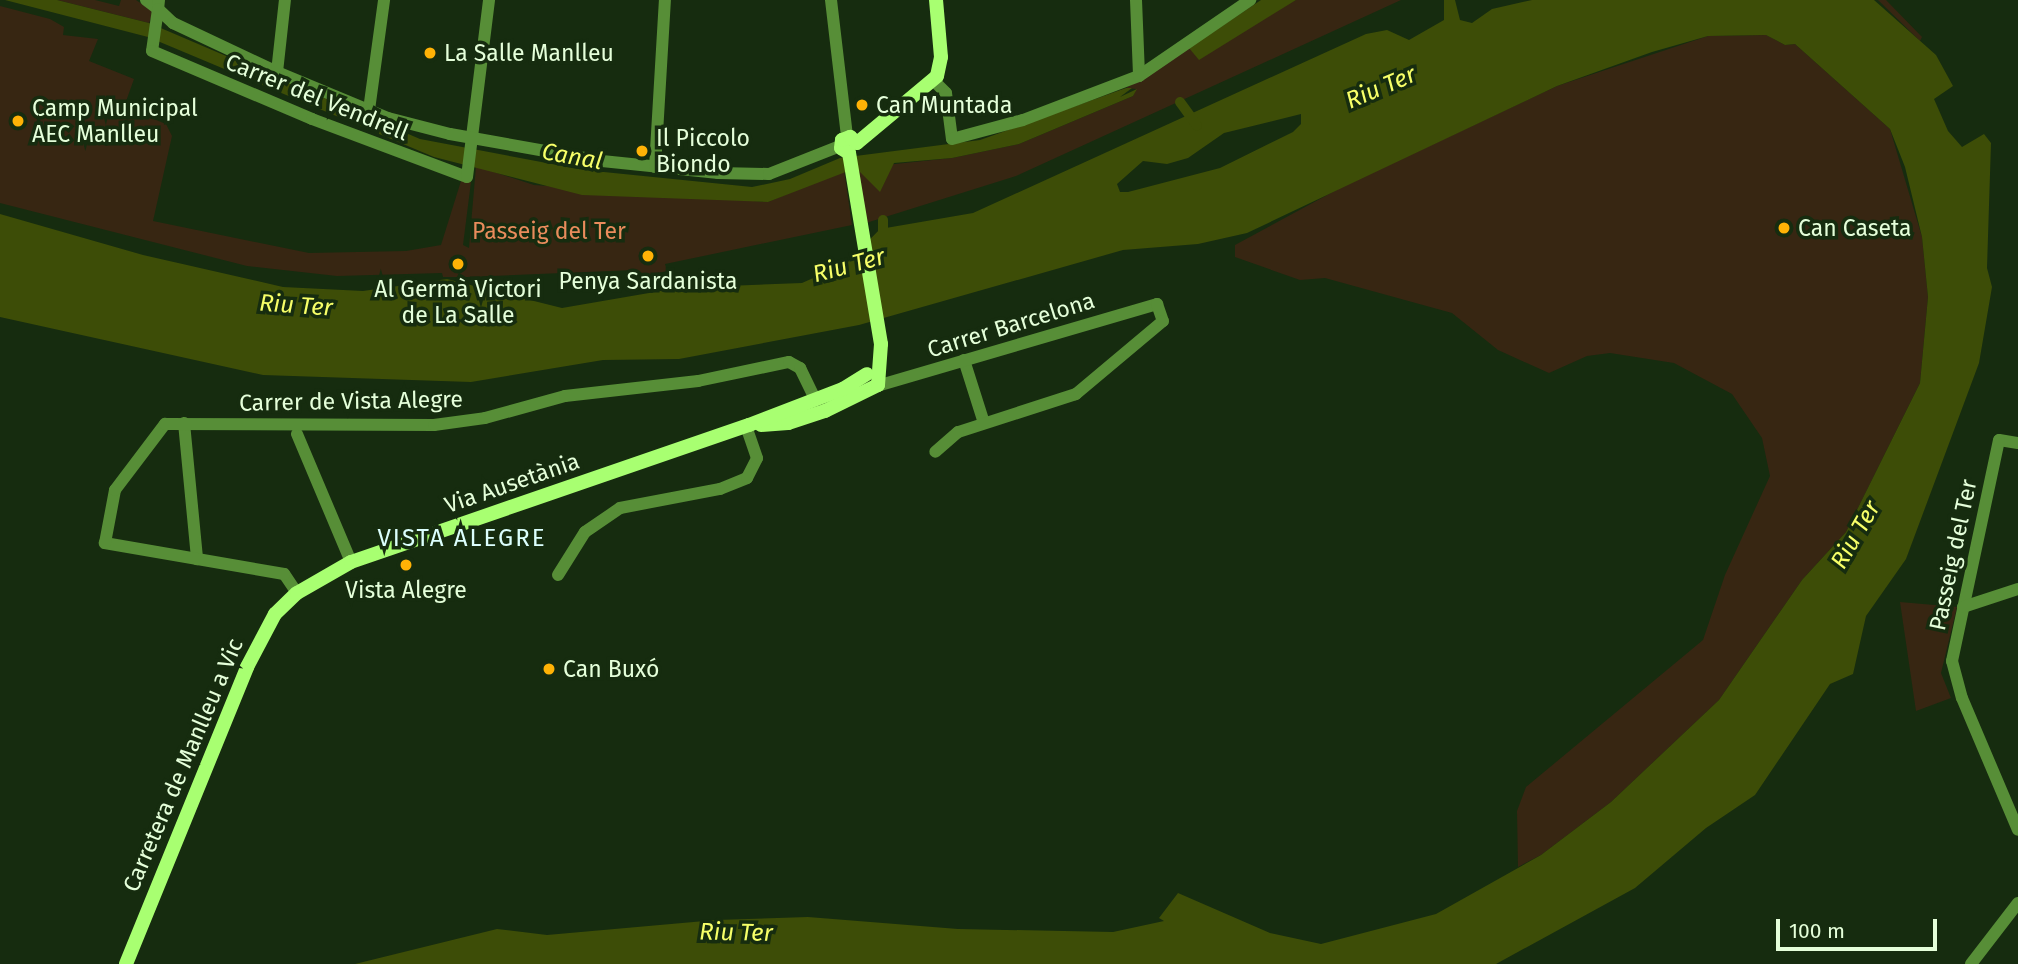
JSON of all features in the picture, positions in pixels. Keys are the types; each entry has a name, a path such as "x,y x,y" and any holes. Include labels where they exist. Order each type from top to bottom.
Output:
{"street":[{"path":"146,0 158,4 173,23 277,72 369,110 472,143 655,167 769,174 848,147 934,81 941,65 936,0"},
{"path":"277,72 285,0"},
{"path":"369,110 384,0"},
{"path":"472,143 489,0"},
{"path":"655,167 665,0"},
{"path":"831,0 848,147 876,330 881,344 870,382"},
{"path":"1136,0 1139,76"},
{"path":"934,81 946,93 951,139 1023,120 1139,76 1250,0"},
{"name":"Carrer del Vendrell","path":"158,4 152,51 437,169 467,177 472,143"},
{"name":"Carrer Barcelona","path":"870,382 964,360 1157,304 1163,321 1076,394 984,423"},
{"path":"935,452 958,432 984,423 964,360"},
{"name":"Carrer de Vista Alegre","path":"197,559 105,543 115,490 165,424 434,425 485,418 565,396 698,381 789,362 800,368 816,399"},
{"name":"Via Ausetània","path":"297,593 351,562 870,382"},
{"name":"Via Ausetània","path":"747,426 794,421 838,407 870,382"},
{"path":"184,423 197,559 284,574 297,593"},
{"path":"558,575 585,532 620,508 720,489 747,478 757,458 747,426"},
{"path":"297,434 351,562"},
{"name":"Passeig del Ter","path":"2018,443 1999,440 1952,661 1962,698 2018,830"},
{"path":"1963,607 2018,589"},
{"name":"Carretera de Manlleu a Vic","path":"126,964 251,658 275,614 297,593"},
{"path":"1971,964 2018,903"}],"green space":[{"path":"57,0 95,0 119,6 121,0 136,0 152,11 151,18 149,23"},
{"path":"1296,0 1401,0 1016,176 866,223 857,168 952,158 1019,144 1133,96 1136,89 1126,88 1189,48"},
{"path":"1878,0 1886,0 1922,37 1920,41"},
{"path":"0,6 50,19 64,27 63,35 98,39 89,61 134,79 124,107 166,124 172,136 153,221 309,253 406,251 441,245 461,181 471,182 463,245 469,248 476,166 534,185 768,202 844,170 852,225 665,264 667,271 636,278 634,270 467,277 443,277 442,273 337,276 247,266 0,203"},
{"path":"1766,35 1785,45 1795,44 1890,129 1922,237 1928,297 1920,383 1846,532 1802,580 1719,700 1611,802 1541,855 1518,867 1517,811 1526,787 1703,640 1725,575 1770,476 1762,438 1732,394 1674,363 1610,353 1587,356 1549,373 1498,350 1452,313 1325,278 1300,280 1235,257 1235,245 1342,187 1557,86 1708,36"},
{"path":"1900,602 1957,607 1941,673 1951,698 1916,711"}],"water":[{"path":"5,0 57,0 149,23 420,139 584,170 752,187 790,179 840,158 980,140 1126,88 1132,88 1120,97 1137,89 1133,96 1019,144 952,158 894,163 880,192 856,168 768,202 582,195 434,157 148,37"},
{"path":"1261,0 1296,0 1199,60 1189,48"},
{"name":"Riu Ter","path":"1444,0 1455,0 1460,20 1472,23 1492,9 1532,0 1874,0 1936,55 1953,86 1934,99 1948,131 1962,147 1984,134 1991,143 1987,268 1992,287 1979,363 1906,559 1866,616 1853,674 1830,684 1755,795 1706,828 1635,888 1496,964 355,964 497,929 547,935 716,920 808,917 958,929 1113,932 1164,921 1159,918 1178,893 1270,933 1321,944 1436,914 1541,855 1611,802 1719,700 1802,580 1846,532 1920,383 1928,297 1922,237 1905,167 1890,129 1795,44 1785,45 1766,35 1708,36 1652,52 1557,86 1247,233 1198,244 1123,250 859,325 679,359 603,360 471,382 263,375 0,317 0,214 143,255 283,287 363,291 447,279 562,308 678,288 802,283 847,263 880,229 973,213 1366,34 1387,30 1409,40 1444,20","holes":["1301,114 1301,124 1293,132 1220,168 1128,192 1120,192 1117,184 1143,161 1167,164 1188,158 1224,133"]}],"waterway":[{"path":"1180,102 1197,125"},
{"name":"Riu Ter","path":"883,220 883,241"}],"place":[{"name":"La Salle Manlleu","path":"430,53"},
{"name":"Can Muntada","path":"862,105"},
{"name":"Camp Municipal AEC Manlleu","path":"18,121"},
{"name":"Il Piccolo Biondo","path":"642,151"},
{"name":"Can Caseta","path":"1784,228"},
{"name":"Penya Sardanista","path":"648,256"},
{"name":"Al Germà Victori de La Salle","path":"458,264"},
{"name":"Vista Alegre","path":"406,565"},
{"name":"Can Buxó","path":"549,669"}],"district":[{"name":"VISTA ALEGRE","path":"462,539"}],"water label":[{"name":"Canal","path":"572,157"}]}
